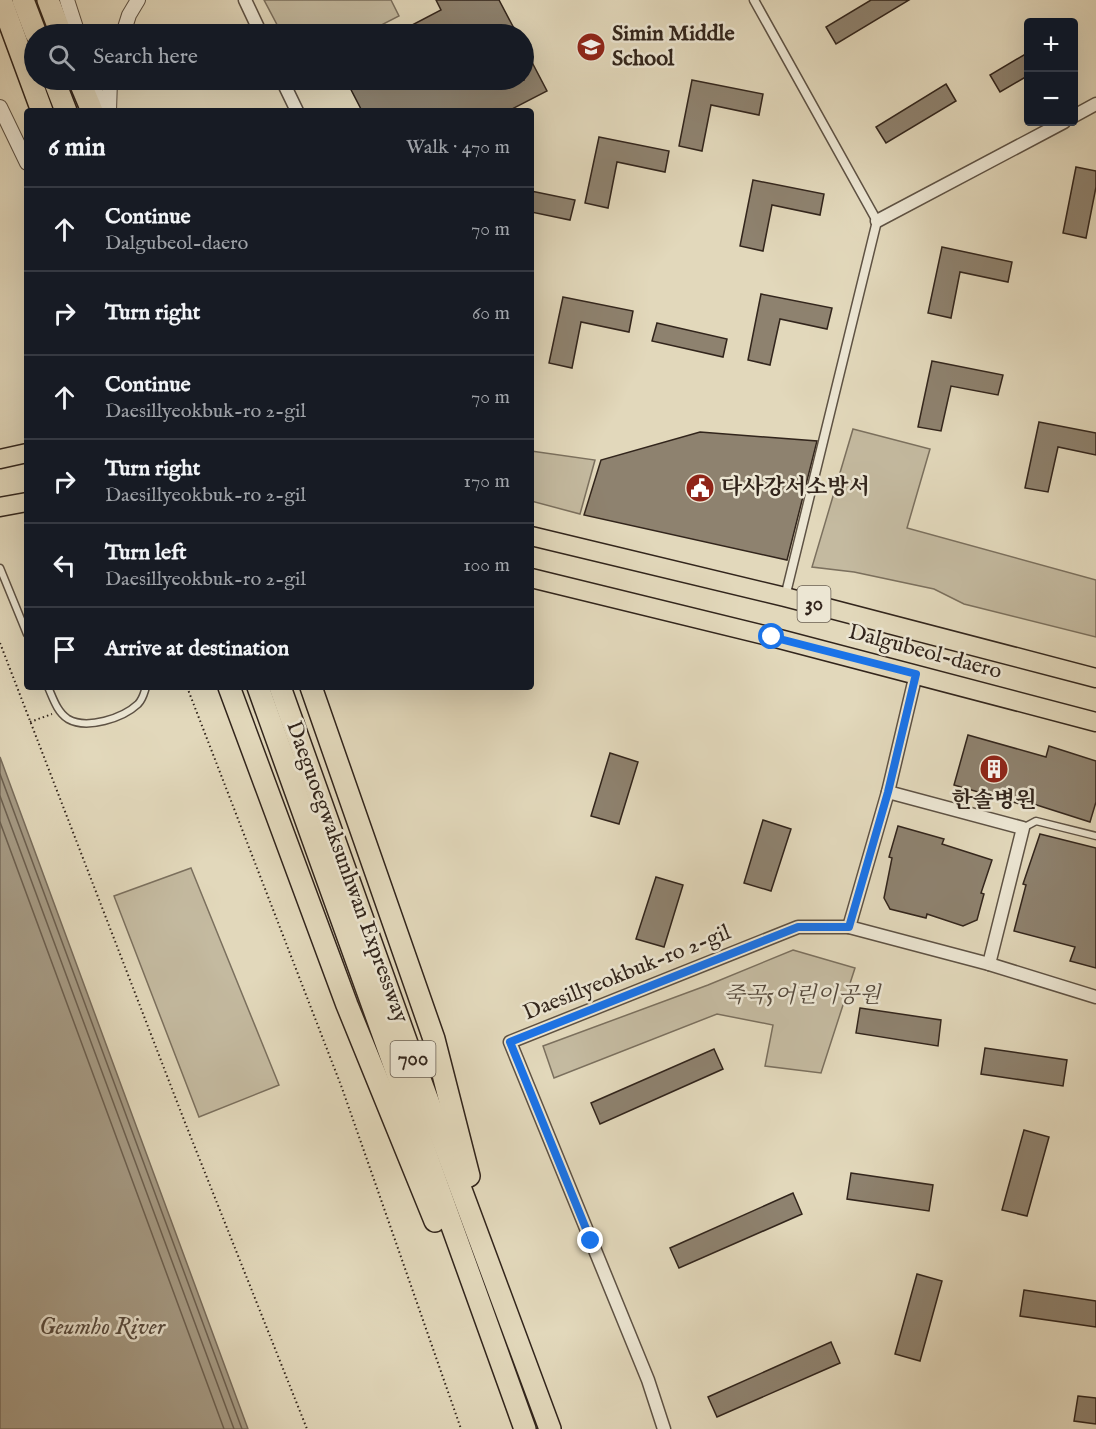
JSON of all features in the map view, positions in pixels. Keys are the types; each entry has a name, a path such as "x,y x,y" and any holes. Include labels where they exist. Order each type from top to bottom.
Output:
{"highway":[{"path":"1,0 24,62"},
{"path":"23,0 32,24"},
{"path":"48,0 57,24"},
{"path":"34,90 41,108"},
{"path":"58,90 65,108"},
{"path":"83,90 91,108"},
{"path":"231,690 320,933 399,1137 452,1261 499,1358"},
{"name":"Daeguoegwaksunhwan Expressway","path":"259,690 525,1429"},
{"name":"Daeguoegwaksunhwan Expressway","path":"281,690 550,1429"},
{"path":"312,690 434,1039 490,1268"}],"main road":[{"path":"0,459 24,454"},
{"path":"0,507 24,503"},
{"name":"Dalgubeol-daero","path":"534,537 785,597 1096,678"},
{"name":"Dalgubeol-daero","path":"534,579 916,674 1096,722"}],"street":[{"path":"67,0 75,24"},
{"path":"126,24 138,0"},
{"path":"245,0 256,24"},
{"path":"754,0 877,221 785,597"},
{"path":"95,90 101,108"},
{"path":"109,108 110,90"},
{"path":"287,90 296,108"},
{"path":"1078,114 1096,104"},
{"path":"0,107 24,157"},
{"path":"877,221 1056,126"},
{"path":"849,927 888,792 916,674"},
{"path":"888,792 1023,828 989,964"},
{"name":"Daesillyeokbuk-ro 2-gil","path":"664,1429 648,1380 510,1042 798,927 849,927 989,964 1096,997"}],"lane":[{"path":"0,568 24,627"},
{"path":"50,690 60,711 67,718 83,723 102,721 138,704 145,690"},
{"path":"1023,828 1036,820 1096,836"}],"path":[{"path":"0,642 307,1429"},
{"path":"188,690 342,1088 461,1429"},
{"path":"30,722 60,711"}],"green space":[{"path":"264,0 391,0 399,16 383,24 277,24"},
{"path":"853,429 930,449 907,528 1096,580 1096,637 964,604 934,589 854,572 812,567"},
{"path":"534,451 595,460 580,514 534,502"},
{"path":"191,868 279,1085 199,1117 114,896"},
{"name":"죽곡5어린이공원","path":"793,950 855,968 821,1073 765,1066 773,1025 717,1014 554,1078 543,1046 708,985"}],"water":[{"name":"Geumho River","path":"0,757 248,1429 0,1429"}],"building":[{"path":"436,0 499,0 512,24 414,24 441,10"},
{"path":"871,0 909,0 836,44 826,27"},
{"path":"1024,55 1024,78 1000,92 990,75"},
{"path":"534,66 547,91 514,108 360,108 351,90 534,90"},
{"path":"692,80 763,94 759,115 711,105 702,151 679,146"},
{"path":"946,84 956,101 886,143 876,127"},
{"path":"599,137 669,151 665,172 617,162 608,208 585,203"},
{"path":"1076,167 1096,171 1096,187 1086,238 1063,233"},
{"path":"753,180 824,194 820,215 772,205 763,251 740,246"},
{"path":"534,192 575,200 570,220 534,213"},
{"path":"942,247 1012,262 1008,282 960,272 951,318 928,313"},
{"path":"761,294 832,308 827,329 780,319 770,365 748,360"},
{"path":"563,297 633,311 629,332 581,322 572,368 549,363"},
{"path":"657,323 727,339 723,357 652,341"},
{"path":"932,361 1003,375 998,395 951,386 941,431 918,427"},
{"path":"1039,422 1096,433 1096,455 1058,447 1048,492 1025,488"},
{"name":"다사강서소방서","path":"700,432 817,441 787,560 584,515 601,460"},
{"path":"968,735 1046,757 1049,746 1096,761 1096,802 1090,822 1021,800 1020,804 954,785"},
{"path":"610,753 638,762 619,824 591,816"},
{"path":"763,820 791,829 771,891 744,883"},
{"path":"898,826 944,839 942,844 992,860 981,893 984,894 977,920 963,926 927,914 926,918 890,909 884,898 892,858 889,857"},
{"path":"1040,834 1096,848 1096,968 1070,961 1075,947 1014,931 1026,885 1023,884"},
{"path":"656,877 683,885 664,947 636,939"},
{"path":"860,1008 941,1020 938,1046 856,1033"},
{"path":"985,1048 1067,1060 1063,1086 981,1074"},
{"path":"714,1049 723,1069 600,1124 591,1103"},
{"path":"1024,1130 1049,1137 1027,1216 1002,1210"},
{"path":"851,1173 933,1185 929,1211 847,1199"},
{"path":"793,1193 802,1214 679,1268 670,1248"},
{"path":"917,1274 942,1281 920,1361 895,1354"},
{"path":"1024,1290 1096,1301 1096,1327 1020,1316"},
{"path":"831,1342 840,1363 717,1417 708,1397"},
{"path":"1078,1396 1096,1398 1096,1424 1074,1421"}],"place":[{"name":"Simin Middle School","path":"591,47"},
{"name":"다사강서소방서","path":"700,488"},
{"name":"한솔병원","path":"994,769"}],"route":[{"path":"591,1241 510,1042 798,927 849,927 888,792 916,674 772,637"}]}
